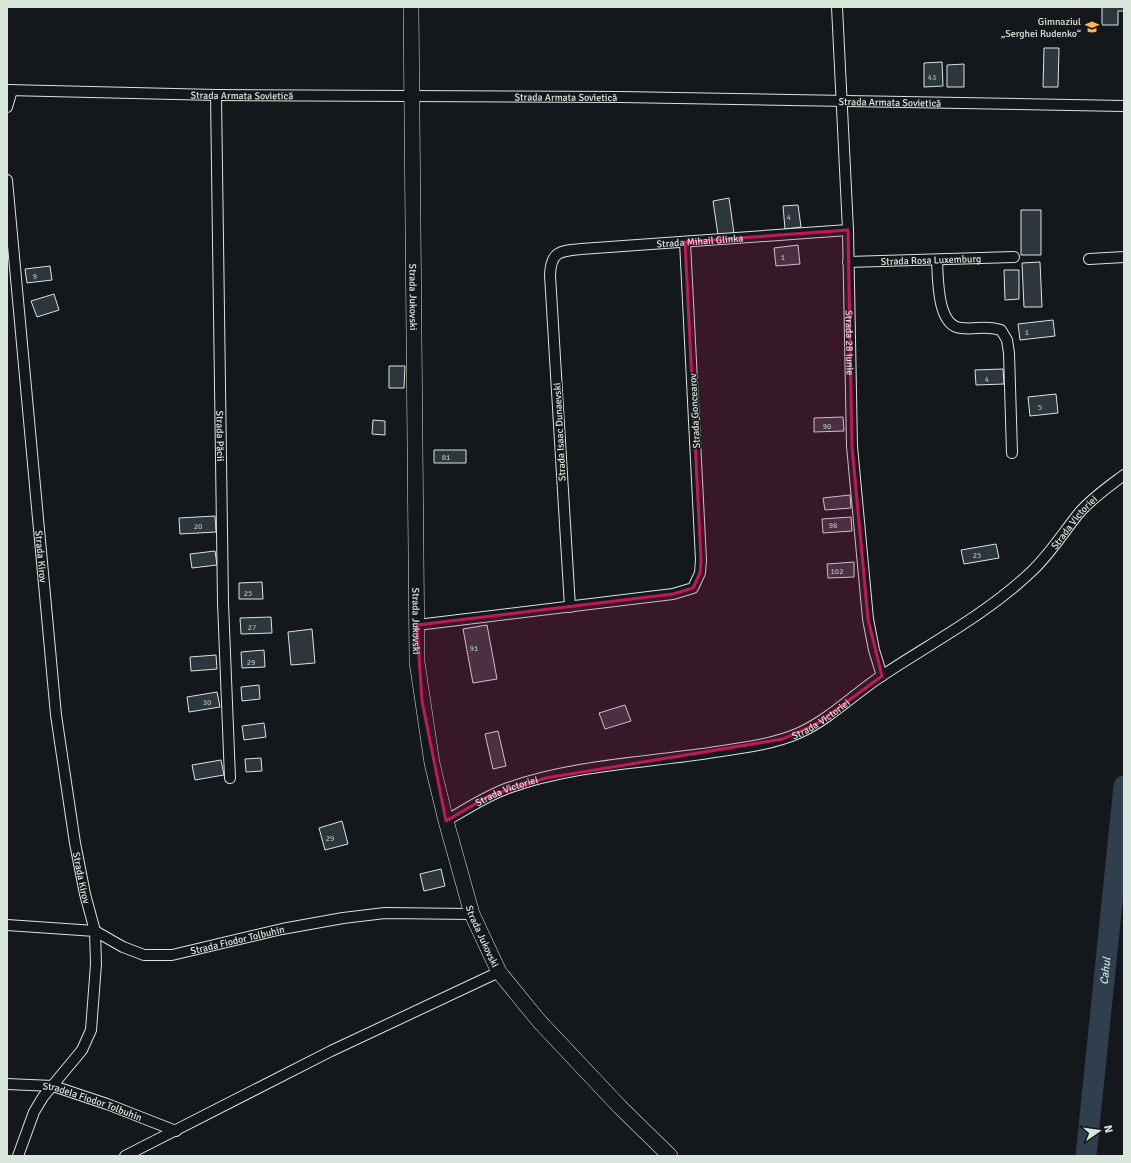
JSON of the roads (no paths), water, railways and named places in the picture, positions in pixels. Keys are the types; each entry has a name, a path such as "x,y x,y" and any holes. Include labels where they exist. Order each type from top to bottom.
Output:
{"main road":[{"name":"Strada Jukovski","path":"411,7 410,96 417,662 432,763 446,821 472,914 499,972 539,1021 620,1107 670,1156"}],"street":[{"name":"Strada 28 Iunie","path":"837,7 848,230 852,446 868,618 874,650 882,676"},
{"name":"Strada Armata Sovietică","path":"10,90 216,95 842,101 1124,106"},
{"path":"7,107 10,90"},
{"name":"Strada Păcii","path":"216,95 223,603 230,778"},
{"name":"Strada Kirov","path":"7,180 56,715 75,842 85,894 95,931 96,964 91,1030 82,1050 34,1112 18,1156"},
{"name":"Strada Mihail Glinka","path":"554,256 560,251 566,250 848,230"},
{"name":"Strada Goncearov","path":"570,608 673,594 693,588 698,580 702,560 686,242"},
{"name":"Strada Isaac Dunaevski","path":"554,256 550,263 550,275 570,608"},
{"name":"Strada Rosa Luxemburg","path":"848,262 1014,257"},
{"path":"1089,259 1124,257"},
{"path":"937,260 939,290 944,317 951,325 960,328 988,326 1001,330 1007,340 1009,353 1012,454"},
{"name":"Strada Victoriei","path":"446,821 489,796 509,788 546,778 581,770 731,749 783,739 818,723 882,676 991,605 1017,584 1056,546 1068,527 1095,496 1124,475"},
{"path":"417,625 570,608"},
{"name":"Strada Fiodor Tolbuhin","path":"7,925 95,931 123,947 144,955 172,955 282,929 378,914 472,914"},
{"path":"124,1156 176,1131 331,1051 499,972"},
{"name":"Stradela Fiodor Tolbuhin","path":"7,1084 53,1086 107,1104 176,1131"}],"waterway":[{"name":"Cahul","path":"1086,1156 1124,786"}],"place":[{"name":"Gimnaziul „Serghei Rudenko“","path":"1092,27"}]}
